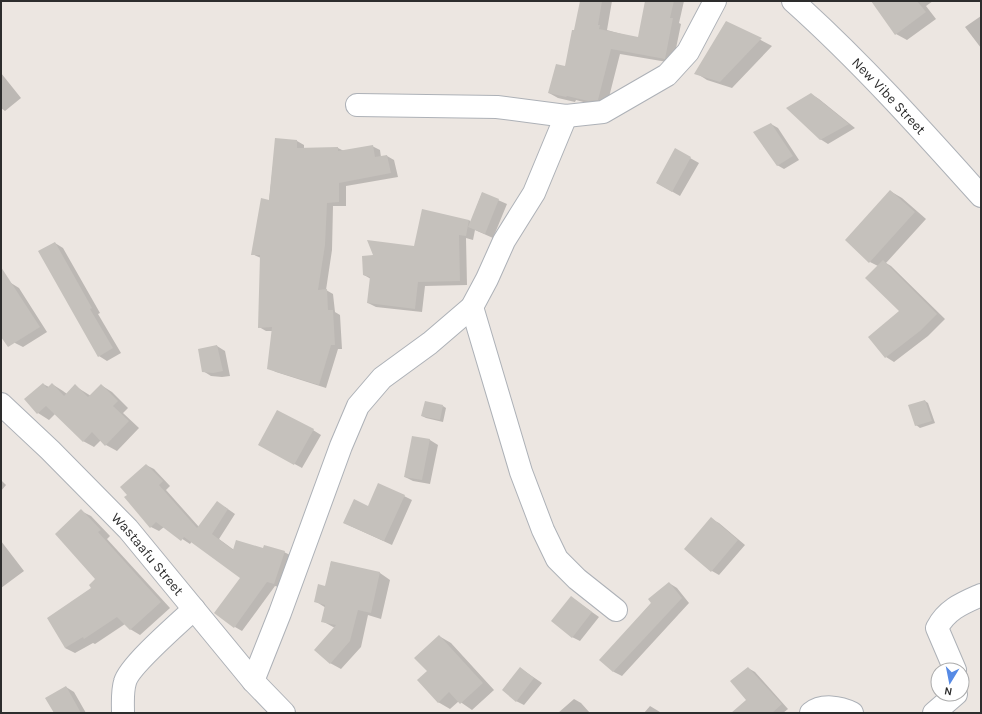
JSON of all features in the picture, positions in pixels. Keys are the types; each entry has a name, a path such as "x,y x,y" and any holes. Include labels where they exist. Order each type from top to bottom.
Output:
{"street":[{"path":"357,105 497,107 566,116 603,112 667,75 688,52 715,1"},
{"name":"New Vibe Street","path":"793,1 818,24 915,124 981,196"},
{"path":"253,681 280,613 341,446 358,406 382,378 430,343 472,307 504,241 534,193 566,116"},
{"path":"472,307 521,472 543,530 557,559 577,579 616,610"},
{"name":"Wastaafu Street","path":"1,404 50,450 128,529 253,681 284,713"},
{"path":"952,662 938,628 942,620 954,608 981,595"},
{"path":"123,713 122,696 125,681 135,666 194,609"},
{"path":"934,713 947,702"},
{"path":"811,713 815,710 828,707 845,709 852,713"}],"building":[{"path":"580,1 602,1 598,25 600,25 599,29 638,37 645,1 674,1 670,18 673,18 665,59 611,49 598,100 588,101 548,93 556,64 565,66 572,30 574,30"},
{"path":"871,1 917,1 926,12 895,35"},
{"path":"726,21 762,38 720,82 694,74"},
{"path":"811,93 849,124 820,140 786,108"},
{"path":"771,123 793,156 777,166 753,132"},
{"path":"275,138 297,140 297,148 338,147 338,151 373,145 375,157 387,155 391,173 339,183 339,202 327,203 325,245 318,290 327,289 328,310 333,310 335,345 331,345 319,385 267,369 272,327 258,328 260,255 251,255 261,198 269,200"},
{"path":"675,148 691,157 672,192 656,183"},
{"path":"890,190 915,212 869,263 845,240"},
{"path":"482,192 499,199 485,234 468,227"},
{"path":"422,209 469,220 466,236 459,235 460,281 418,282 415,309 367,303 370,277 363,275 362,256 373,255 367,240 414,246"},
{"path":"55,242 92,308 90,309 113,348 98,357 38,251"},
{"path":"883,260 937,314 920,331 885,358 868,337 899,311 865,278"},
{"path":"1,267 40,327 8,347 1,337"},
{"path":"217,345 223,371 213,373 202,372 198,349"},
{"path":"43,383 47,388 52,383 64,396 75,384 88,397 101,384 118,401 113,406 129,421 105,446 92,432 83,442 46,406 37,414 24,399"},
{"path":"925,400 932,421 915,426 908,405"},
{"path":"425,401 443,405 440,420 421,416"},
{"path":"277,410 314,429 294,465 258,445"},
{"path":"412,436 430,439 422,480 404,477"},
{"path":"146,464 163,481 159,485 197,528 217,501 228,509 212,534 233,550 236,540 263,548 264,545 285,551 274,584 267,582 234,628 214,613 240,578 184,537 181,541 156,522 150,528 124,497 127,495 120,487"},
{"path":"378,483 405,495 384,541 343,523 354,499 368,506"},
{"path":"81,509 101,530 98,532 161,602 130,630 117,617 84,639 83,637 65,648 47,618 91,588 89,585 95,579 55,534"},
{"path":"711,517 738,540 711,572 684,549"},
{"path":"331,561 380,572 371,613 358,610 350,641 330,664 314,650 336,625 321,622 325,605 314,602 318,584 325,586"},
{"path":"669,582 682,598 613,672 599,660 651,603 648,599"},
{"path":"571,596 592,612 572,638 551,621"},
{"path":"439,635 483,683 460,704 449,692 438,703 417,680 427,671 414,658"},
{"path":"520,667 534,678 516,702 502,690"},
{"path":"748,667 782,704 772,713 731,713 746,700 730,681"},
{"path":"66,686 81,713 54,713 45,698"}]}
